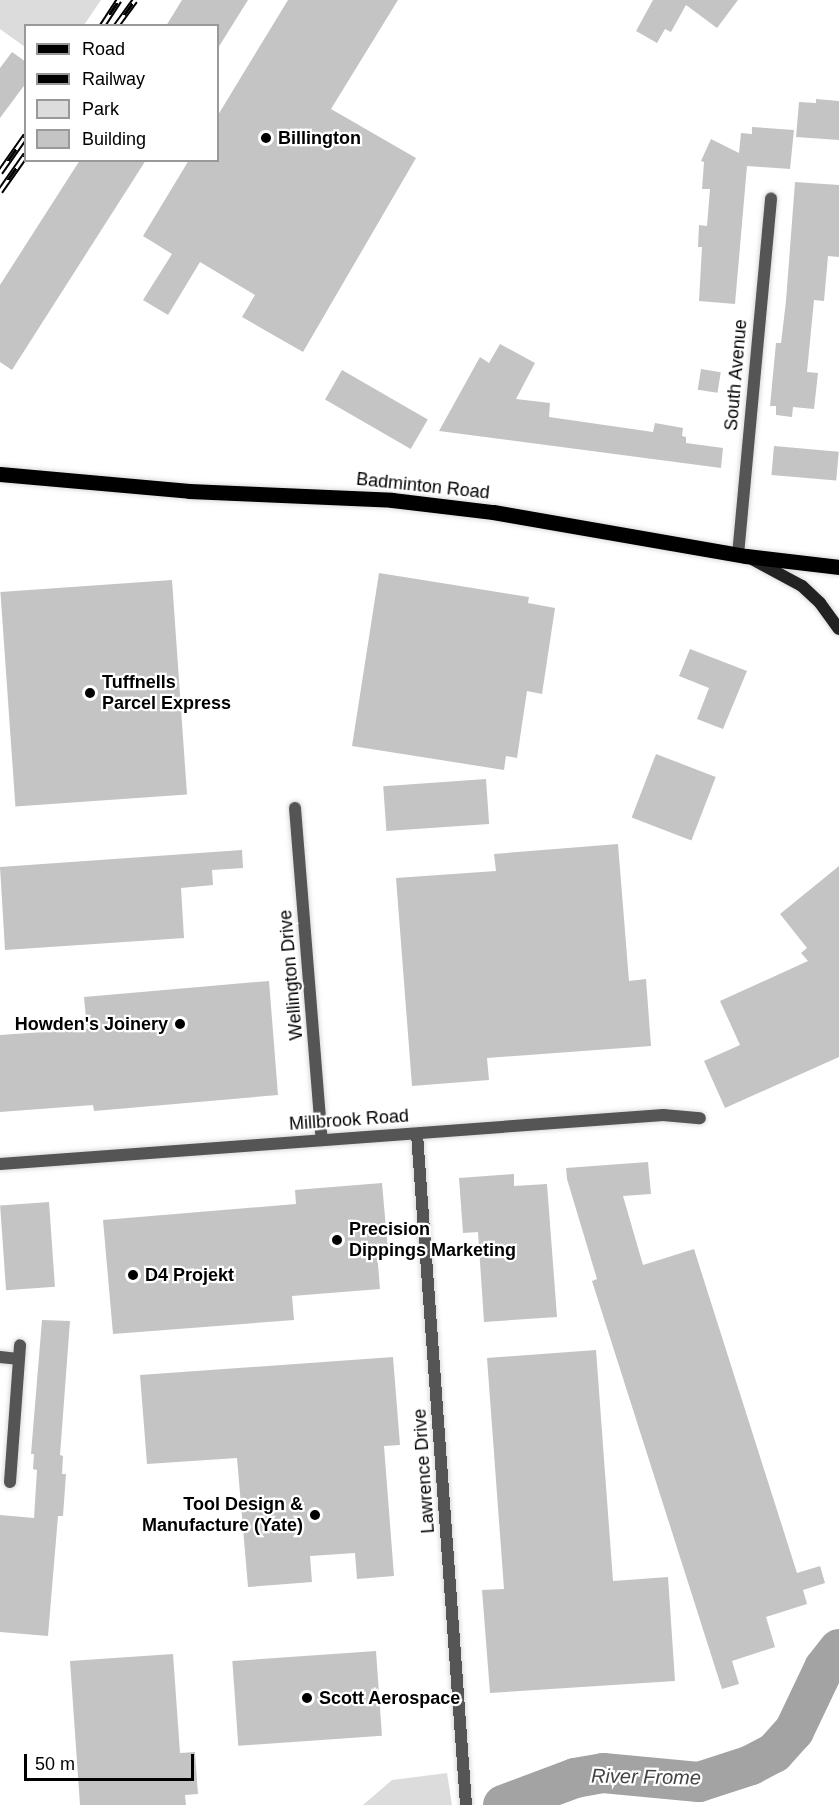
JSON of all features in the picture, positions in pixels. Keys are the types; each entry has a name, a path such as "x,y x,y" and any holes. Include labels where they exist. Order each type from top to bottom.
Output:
{"main road":[{"name":"Badminton Road","path":"0,474 189,491 392,500 493,512 742,555 839,567"},
{"path":"742,555 802,586 820,603 839,629"}],"street":[{"name":"South Avenue","path":"742,555 771,199"},
{"name":"Wellington Drive","path":"295,808 322,1140"},
{"name":"Millbrook Road","path":"0,1164 663,1115 700,1118"},
{"name":"Lawrence Drive","path":"417,1134 466,1799"},
{"path":"10,1482 20,1345"},
{"path":"0,1357 18,1359"}],"green space":[{"path":"0,0 101,0 85,24 24,24 24,46 0,29"},
{"path":"447,1773 452,1805 363,1805 392,1780"}],"building":[{"path":"182,0 248,0 219,46 219,24 167,24"},
{"path":"288,0 398,0 331,109 416,158 303,352 242,317 255,295 200,262 168,315 143,300 172,254 143,236 188,162 219,162 219,113"},
{"path":"653,0 738,0 717,28 686,5 671,32 665,29 657,43 636,31"},
{"path":"12,52 24,61 24,86 0,118 0,68"},
{"path":"816,99 839,101 839,140 796,137 799,102 816,103"},
{"path":"752,127 794,130 790,169 747,166 735,304 699,301 702,247 698,247 699,225 707,226 710,189 702,189 704,162 701,161 711,139 739,153 741,133 752,134"},
{"path":"79,162 145,162 12,370 0,362 0,285"},
{"path":"795,182 839,185 839,257 828,256 824,301 814,300 807,372 818,373 814,409 793,407 792,417 776,415 776,406 770,406 776,343 781,343 786,301"},
{"path":"500,344 535,363 516,399 550,403 549,417 653,432 655,423 683,428 682,436 686,437 686,443 723,448 721,468 439,431 480,357 489,363"},
{"path":"701,369 721,372 717,393 698,390"},
{"path":"342,370 428,420 411,449 325,399"},
{"path":"774,446 839,452 836,481 771,475"},
{"path":"379,573 529,597 528,603 555,608 542,694 527,691 517,758 506,756 504,770 352,746"},
{"name":"Tuffnells Parcel Express","path":"172,580 187,794 15,806 0,592"},
{"path":"690,649 747,671 723,729 697,719 709,688 679,676"},
{"path":"656,754 716,777 691,840 632,817"},
{"path":"486,779 489,824 386,831 383,786"},
{"path":"618,844 629,981 646,979 651,1046 487,1058 489,1080 412,1086 396,878 496,871 494,854"},
{"path":"242,850 243,868 212,870 213,885 181,888 184,938 5,950 0,867"},
{"path":"839,866 839,1057 725,1108 704,1061 740,1045 720,1001 808,961 801,953 807,948 780,914"},
{"path":"269,981 278,1095 94,1111 93,1105 0,1112 0,1035 87,1029 84,997"},
{"path":"648,1162 651,1194 623,1196 643,1265 694,1249 797,1573 820,1566 825,1583 803,1590 807,1604 766,1617 775,1647 732,1661 739,1684 722,1689 592,1281 597,1279 567,1179 566,1168"},
{"path":"514,1174 514,1186 547,1184 557,1317 484,1322 478,1232 463,1233 459,1178"},
{"path":"382,1183 388,1251 377,1252 380,1289 292,1296 294,1320 113,1334 103,1220 296,1204 295,1190"},
{"path":"49,1202 55,1287 6,1290 0,1205"},
{"path":"42,1320 70,1321 60,1455 63,1456 62,1474 66,1474 63,1516 58,1516 48,1636 0,1632 0,1515 34,1518 37,1470 33,1469 34,1454 31,1454"},
{"path":"596,1350 613,1581 668,1577 675,1681 490,1693 482,1590 504,1589 487,1358"},
{"path":"393,1357 400,1445 384,1446 394,1576 357,1579 355,1553 310,1556 312,1582 248,1587 237,1458 147,1464 140,1375"},
{"name":"Scott Aerospace","path":"376,1651 382,1736 238,1746 232,1661"},
{"path":"173,1654 180,1753 195,1752 198,1794 185,1795 186,1805 80,1805 70,1661"}],"waterway":[{"name":"River Frome","path":"503,1805 575,1778 603,1773 699,1782 751,1765 774,1753 794,1731 824,1668 839,1649"}],"railway":[{"path":"103,24 119,0"},
{"path":"117,24 135,0"},
{"path":"0,172 24,138"},
{"path":"0,191 24,157"}],"place":[{"name":"Billington","path":"266,138"},
{"name":"Tuffnells Parcel Express","path":"90,693"},
{"name":"Howden's Joinery","path":"180,1024"},
{"name":"Precision Dippings Marketing","path":"337,1240"},
{"name":"D4 Projekt","path":"133,1275"},
{"name":"Tool Design & Manufacture (Yate)","path":"315,1515"},
{"name":"Scott Aerospace","path":"307,1698"}]}
